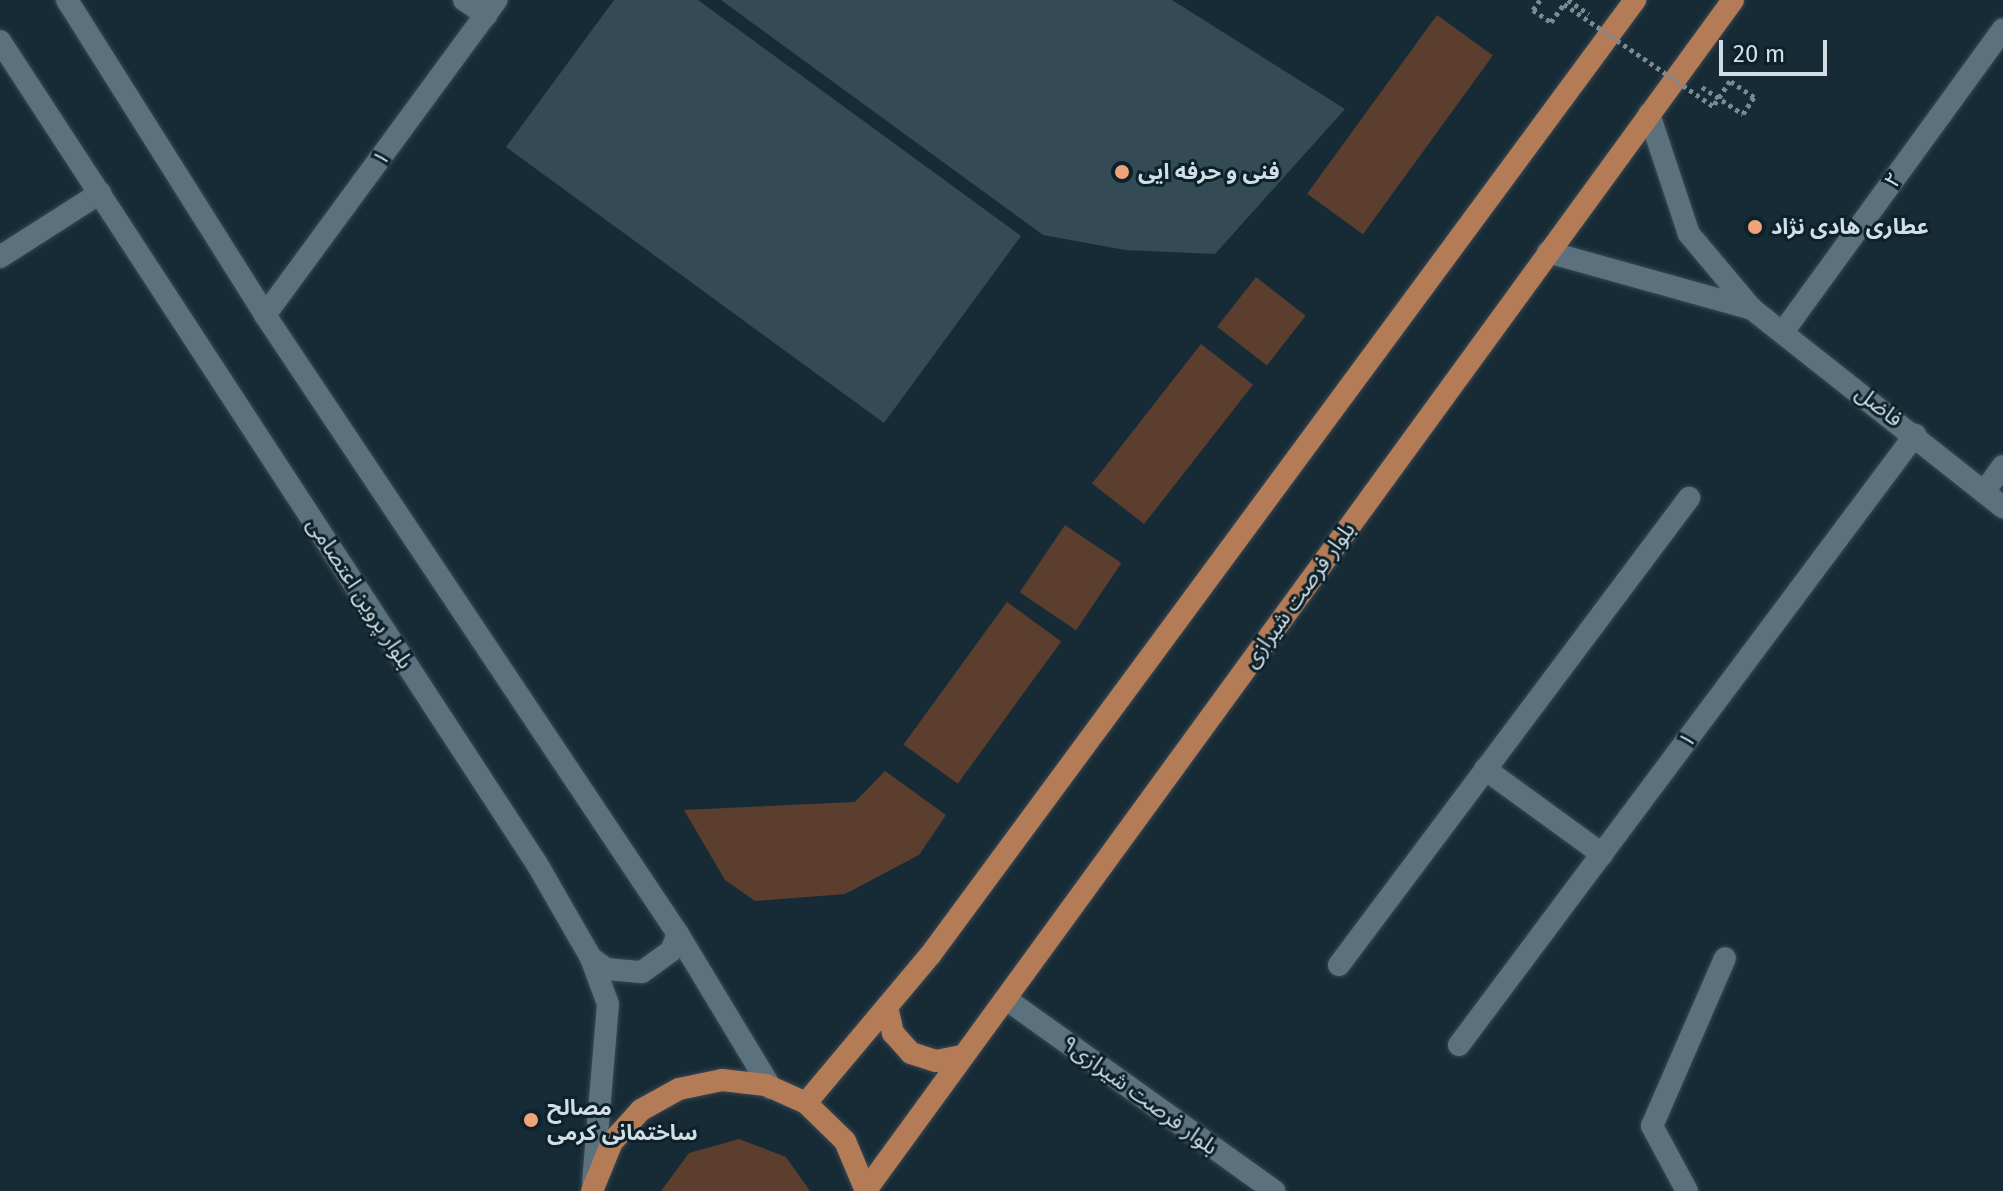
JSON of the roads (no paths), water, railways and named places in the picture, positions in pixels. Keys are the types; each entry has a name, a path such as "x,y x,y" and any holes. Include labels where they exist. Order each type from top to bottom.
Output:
{"main road":[{"path":"806,1103 887,1007 1635,0"},
{"name":"بلوار فرصت شیرازی","path":"866,1191 1733,0"},
{"path":"887,1007 893,1033 911,1053 936,1061 962,1056"},
{"path":"593,1186 622,1131 641,1110 679,1089 722,1080 771,1088 806,1103 845,1141 866,1191"}],"street":[{"path":"67,0 265,315 678,934 771,1088"},
{"path":"464,0 491,8"},
{"name":"۱","path":"265,315 491,8"},
{"name":"۲","path":"1783,332 2003,29"},
{"name":"بلوار پروین اعتصامی","path":"0,41 537,864 591,958 608,1004 593,1186"},
{"name":"فاضل","path":"1649,114 1689,234 1752,309 2003,507"},
{"path":"0,257 100,193"},
{"name":"فاضل","path":"1548,252 1752,309"},
{"name":"۱","path":"1459,1045 1915,435"},
{"path":"1984,492 2003,466"},
{"path":"1339,965 1689,498"},
{"path":"1485,769 1602,854"},
{"path":"591,958 606,969 642,972 671,951 678,934"},
{"path":"1687,1191 1652,1126 1725,958"},
{"name":"۹بلوار فرصت شیرازی","path":"1006,999 1274,1191"}],"place":[{"name":"فنی و حرفه ایی","path":"1122,172"},
{"name":"عطاری هادی نژاد","path":"1755,227"},
{"name":"مصالح ساختمانی کرمی","path":"531,1120"}]}
